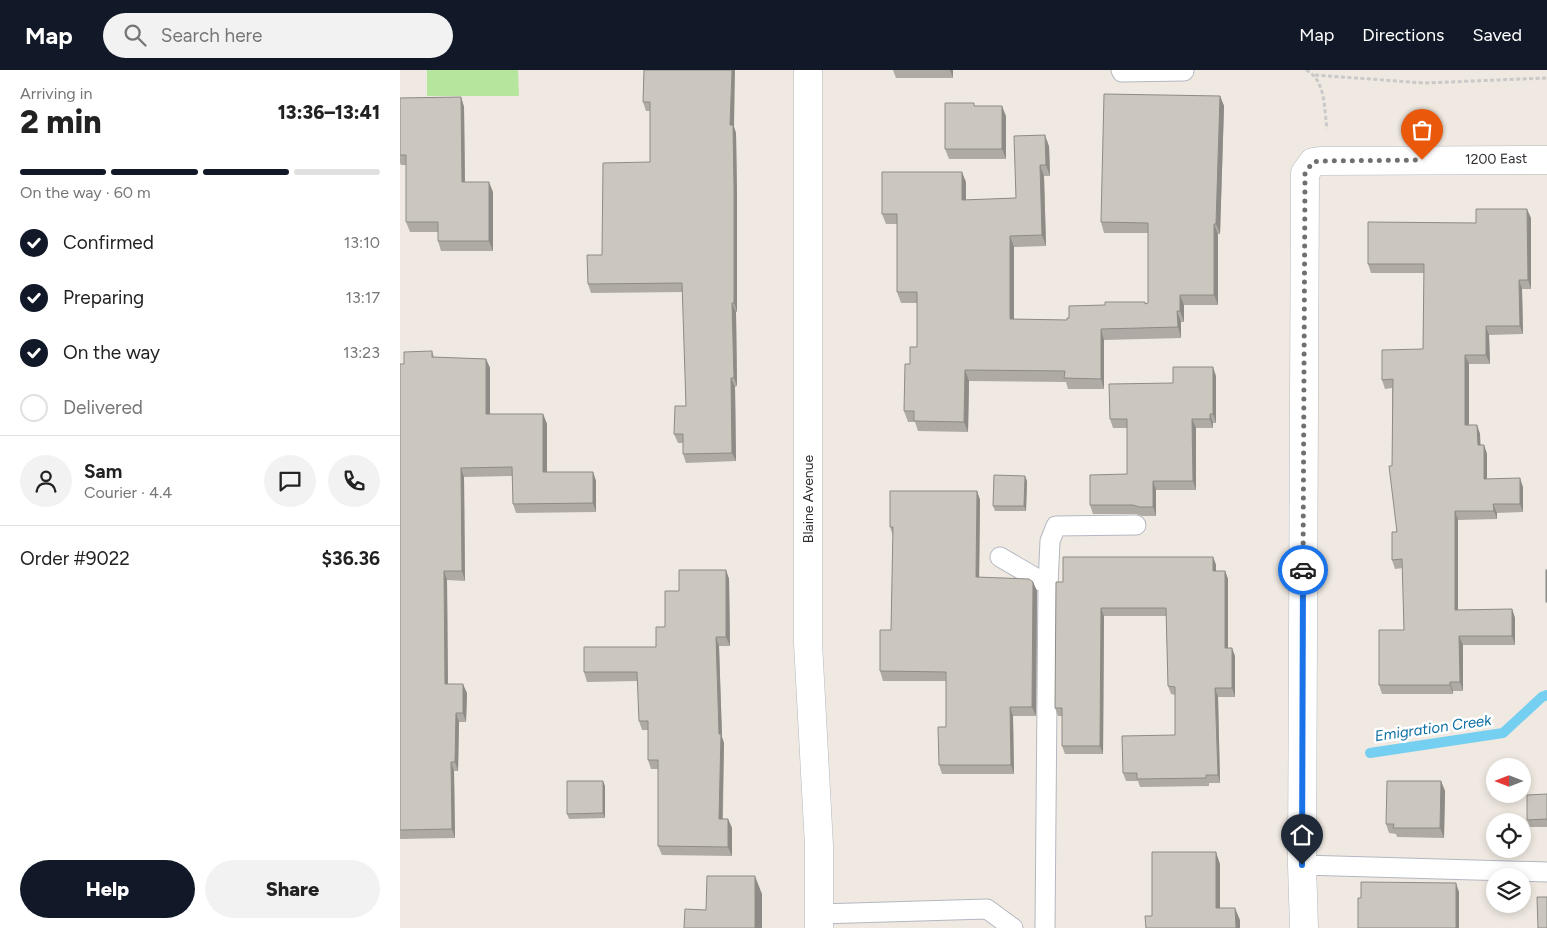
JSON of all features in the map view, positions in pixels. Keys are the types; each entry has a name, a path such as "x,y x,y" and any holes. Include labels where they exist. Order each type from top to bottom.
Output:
{"street":[{"name":"Blaine Avenue","path":"808,70 808,643 819,846 819,921"},
{"name":"1200 East","path":"1302,865 1305,173 1313,162 1320,161 1547,160"},
{"path":"1302,865 1304,928"}],"lane":[{"path":"1121,70 1122,72 1184,71"},
{"path":"1045,928 1050,541 1056,526 1136,525"},
{"path":"1000,556 1048,585"},
{"path":"1302,865 1547,872"},
{"path":"819,921 986,909 1013,928"}],"path":[{"path":"1306,70 1315,75 1424,84 1547,78"},
{"path":"1315,75 1322,91 1327,130"}],"green space":[{"path":"427,70 518,70 519,96 427,96"}],"building":[{"path":"644,70 732,70 730,125 733,125 734,186 734,303 732,303 734,378 731,378 732,453 683,454 683,434 674,434 675,406 686,406 682,283 588,284 587,255 602,255 603,163 650,162 650,102 643,102"},
{"path":"1104,94 1220,96 1216,224 1214,224 1214,295 1180,295 1180,311 1177,311 1178,327 1101,329 1101,379 1064,378 1065,371 965,370 964,422 914,421 914,411 904,411 905,364 910,364 910,347 917,347 917,292 897,292 897,214 882,214 882,172 962,172 962,200 1016,198 1014,136 1045,135 1046,165 1040,165 1042,235 1010,236 1010,319 1067,320 1069,318 1069,306 1105,305 1105,302 1148,303 1148,223 1101,222"},
{"path":"461,97 462,182 489,182 489,241 438,241 438,222 406,222 406,155 400,155 400,98"},
{"path":"945,103 974,103 974,106 1002,106 1002,149 945,149"},
{"path":"1476,209 1527,209 1528,280 1519,280 1520,326 1486,326 1486,355 1465,355 1465,425 1477,425 1478,445 1484,445 1484,479 1520,478 1520,504 1493,504 1494,511 1455,511 1455,610 1512,609 1512,636 1459,636 1460,682 1450,682 1450,685 1379,685 1379,630 1404,630 1402,559 1392,560 1392,532 1397,532 1389,466 1392,466 1393,379 1382,380 1382,350 1423,349 1424,264 1368,264 1368,222 1476,223"},
{"path":"432,351 432,357 486,359 486,414 543,414 543,472 593,472 593,503 513,504 512,467 461,468 462,571 444,571 445,684 463,684 463,713 456,713 455,762 451,762 452,829 400,830 400,364 404,364 404,352"},
{"path":"1173,367 1213,367 1213,414 1210,414 1210,419 1192,419 1193,481 1153,481 1153,507 1090,505 1090,475 1127,474 1127,419 1110,419 1109,384 1173,383"},
{"path":"994,475 1025,476 1024,506 993,506"},
{"path":"890,491 977,491 976,577 1029,579 1033,582 1032,707 1010,707 1011,765 939,765 938,727 946,727 946,672 880,671 880,630 891,630 893,527 890,527"},
{"path":"1063,557 1213,557 1213,571 1225,571 1225,648 1232,648 1232,688 1215,688 1218,775 1206,775 1206,778 1137,779 1137,773 1123,773 1122,736 1175,735 1175,687 1168,686 1166,608 1101,608 1100,746 1062,746 1062,708 1055,708 1056,582 1063,582"},
{"path":"679,570 726,570 726,637 716,637 719,734 721,734 719,819 728,819 728,847 658,846 658,760 648,760 648,721 639,721 637,672 584,672 584,647 656,647 656,627 665,627 665,591 679,591"},
{"path":"1547,570 1547,602 1546,602"},
{"path":"567,781 603,781 603,813 567,814"},
{"path":"1387,781 1441,781 1440,828 1393,828 1394,824 1386,824"},
{"path":"1547,794 1547,819 1531,820 1531,813 1527,813 1527,803 1531,803 1531,795"},
{"path":"1152,852 1216,852 1216,908 1235,908 1236,928 1146,928 1145,916 1152,916"},
{"path":"707,876 755,876 755,928 684,928 685,909 706,910"},
{"path":"1361,882 1456,883 1456,928 1358,928 1358,898 1361,898"},
{"path":"1537,897 1547,897 1547,928 1538,928"}],"waterway":[{"name":"Emigration Creek","path":"1370,753 1503,733 1542,697 1547,695"}],"way so far":[{"path":"1303,570 1305,173 1313,162 1328,160 1422,160"}],"route":[{"path":"1302,865 1303,570"}]}
